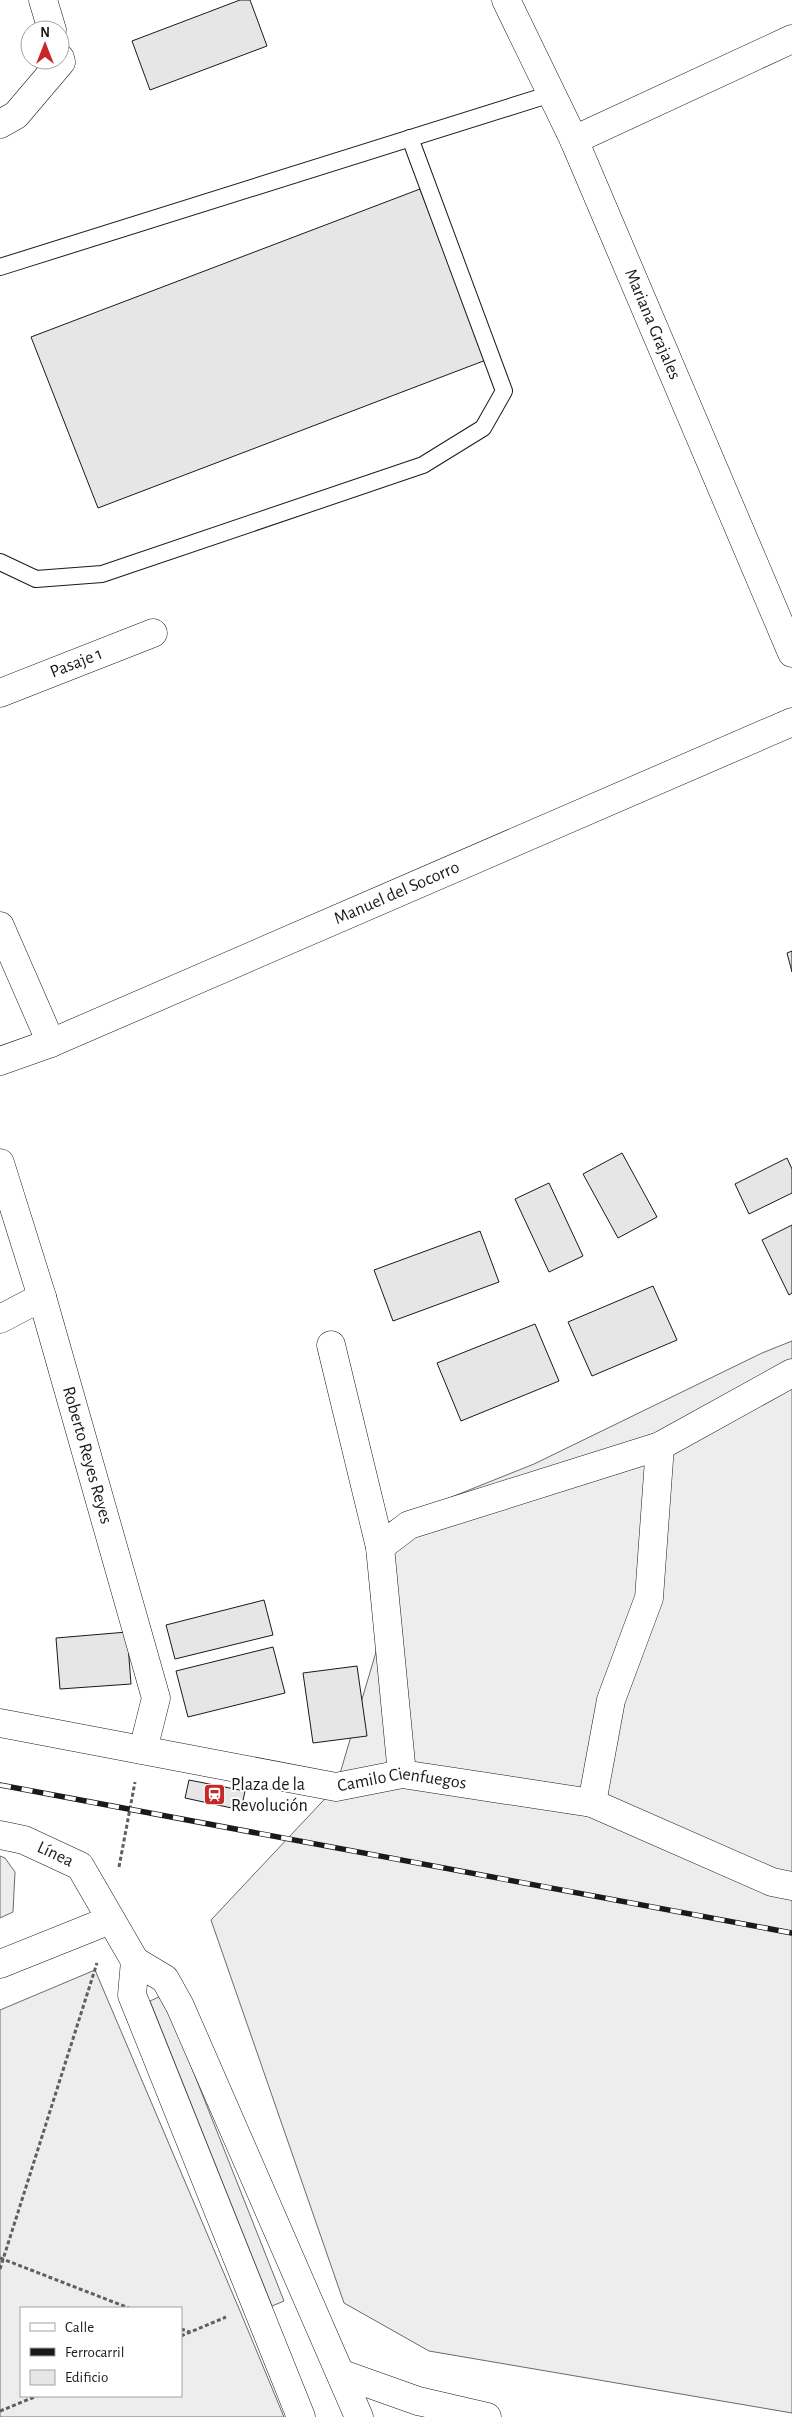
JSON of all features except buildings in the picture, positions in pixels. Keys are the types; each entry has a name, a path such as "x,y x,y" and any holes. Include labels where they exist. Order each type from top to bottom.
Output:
{"street":[{"path":"43,0 49,20"},
{"name":"Mariana Grajales","path":"506,0 574,140 792,652"},
{"path":"574,140 792,39"},
{"path":"0,124 16,115 53,70"},
{"name":"Pasaje 1","path":"0,693 153,633"},
{"name":"Manuel del Socorro","path":"0,1061 51,1043 792,722"},
{"path":"0,926 51,1043"},
{"name":"Roberto Reyes Reyes","path":"0,1163 42,1297 156,1698 143,1750"},
{"path":"0,1319 42,1297"},
{"path":"331,1345 380,1547 402,1774"},
{"path":"380,1547 409,1525 660,1446 792,1373"},
{"path":"592,1803 612,1700 650,1598 660,1446"},
{"name":"Camilo Cienfuegos","path":"0,1723 336,1787 402,1774 592,1803 772,1882 792,1886"},
{"name":"Línea","path":"0,1835 24,1840 80,1866 135,1961"},
{"path":"0,1964 110,1920"},
{"path":"301,2417 132,1995 135,1961 165,1979 180,2006 342,2374 359,2417"},
{"path":"342,2374 418,2401 487,2417"}],"lane":[{"path":"0,267 551,94"},
{"path":"0,562 36,579 102,574 423,465 483,428 504,391 410,138"}],"path":[{"path":"118,1870 129,1801 143,1750"},
{"path":"0,2269 110,1920"},
{"path":"2,2259 126,2307"},
{"path":"182,2336 232,2315"},
{"path":"182,2329 191,2332"},
{"path":"0,2411 35,2397"}],"shaded area":[{"path":"792,1341 792,2413 429,2351 344,2303 211,1920 336,1787 376,1652 389,1522 534,1464 762,1353"},
{"path":"0,1856 5,1858 15,1872 13,1912 0,1918"},
{"path":"95,1970 284,2417 0,2417 0,2010"},
{"path":"163,1995 284,2301 272,2306 150,2001"}],"railway":[{"path":"0,1785 792,1933"}],"place":[{"name":"Plaza de la Revolución","path":"215,1795"}]}
